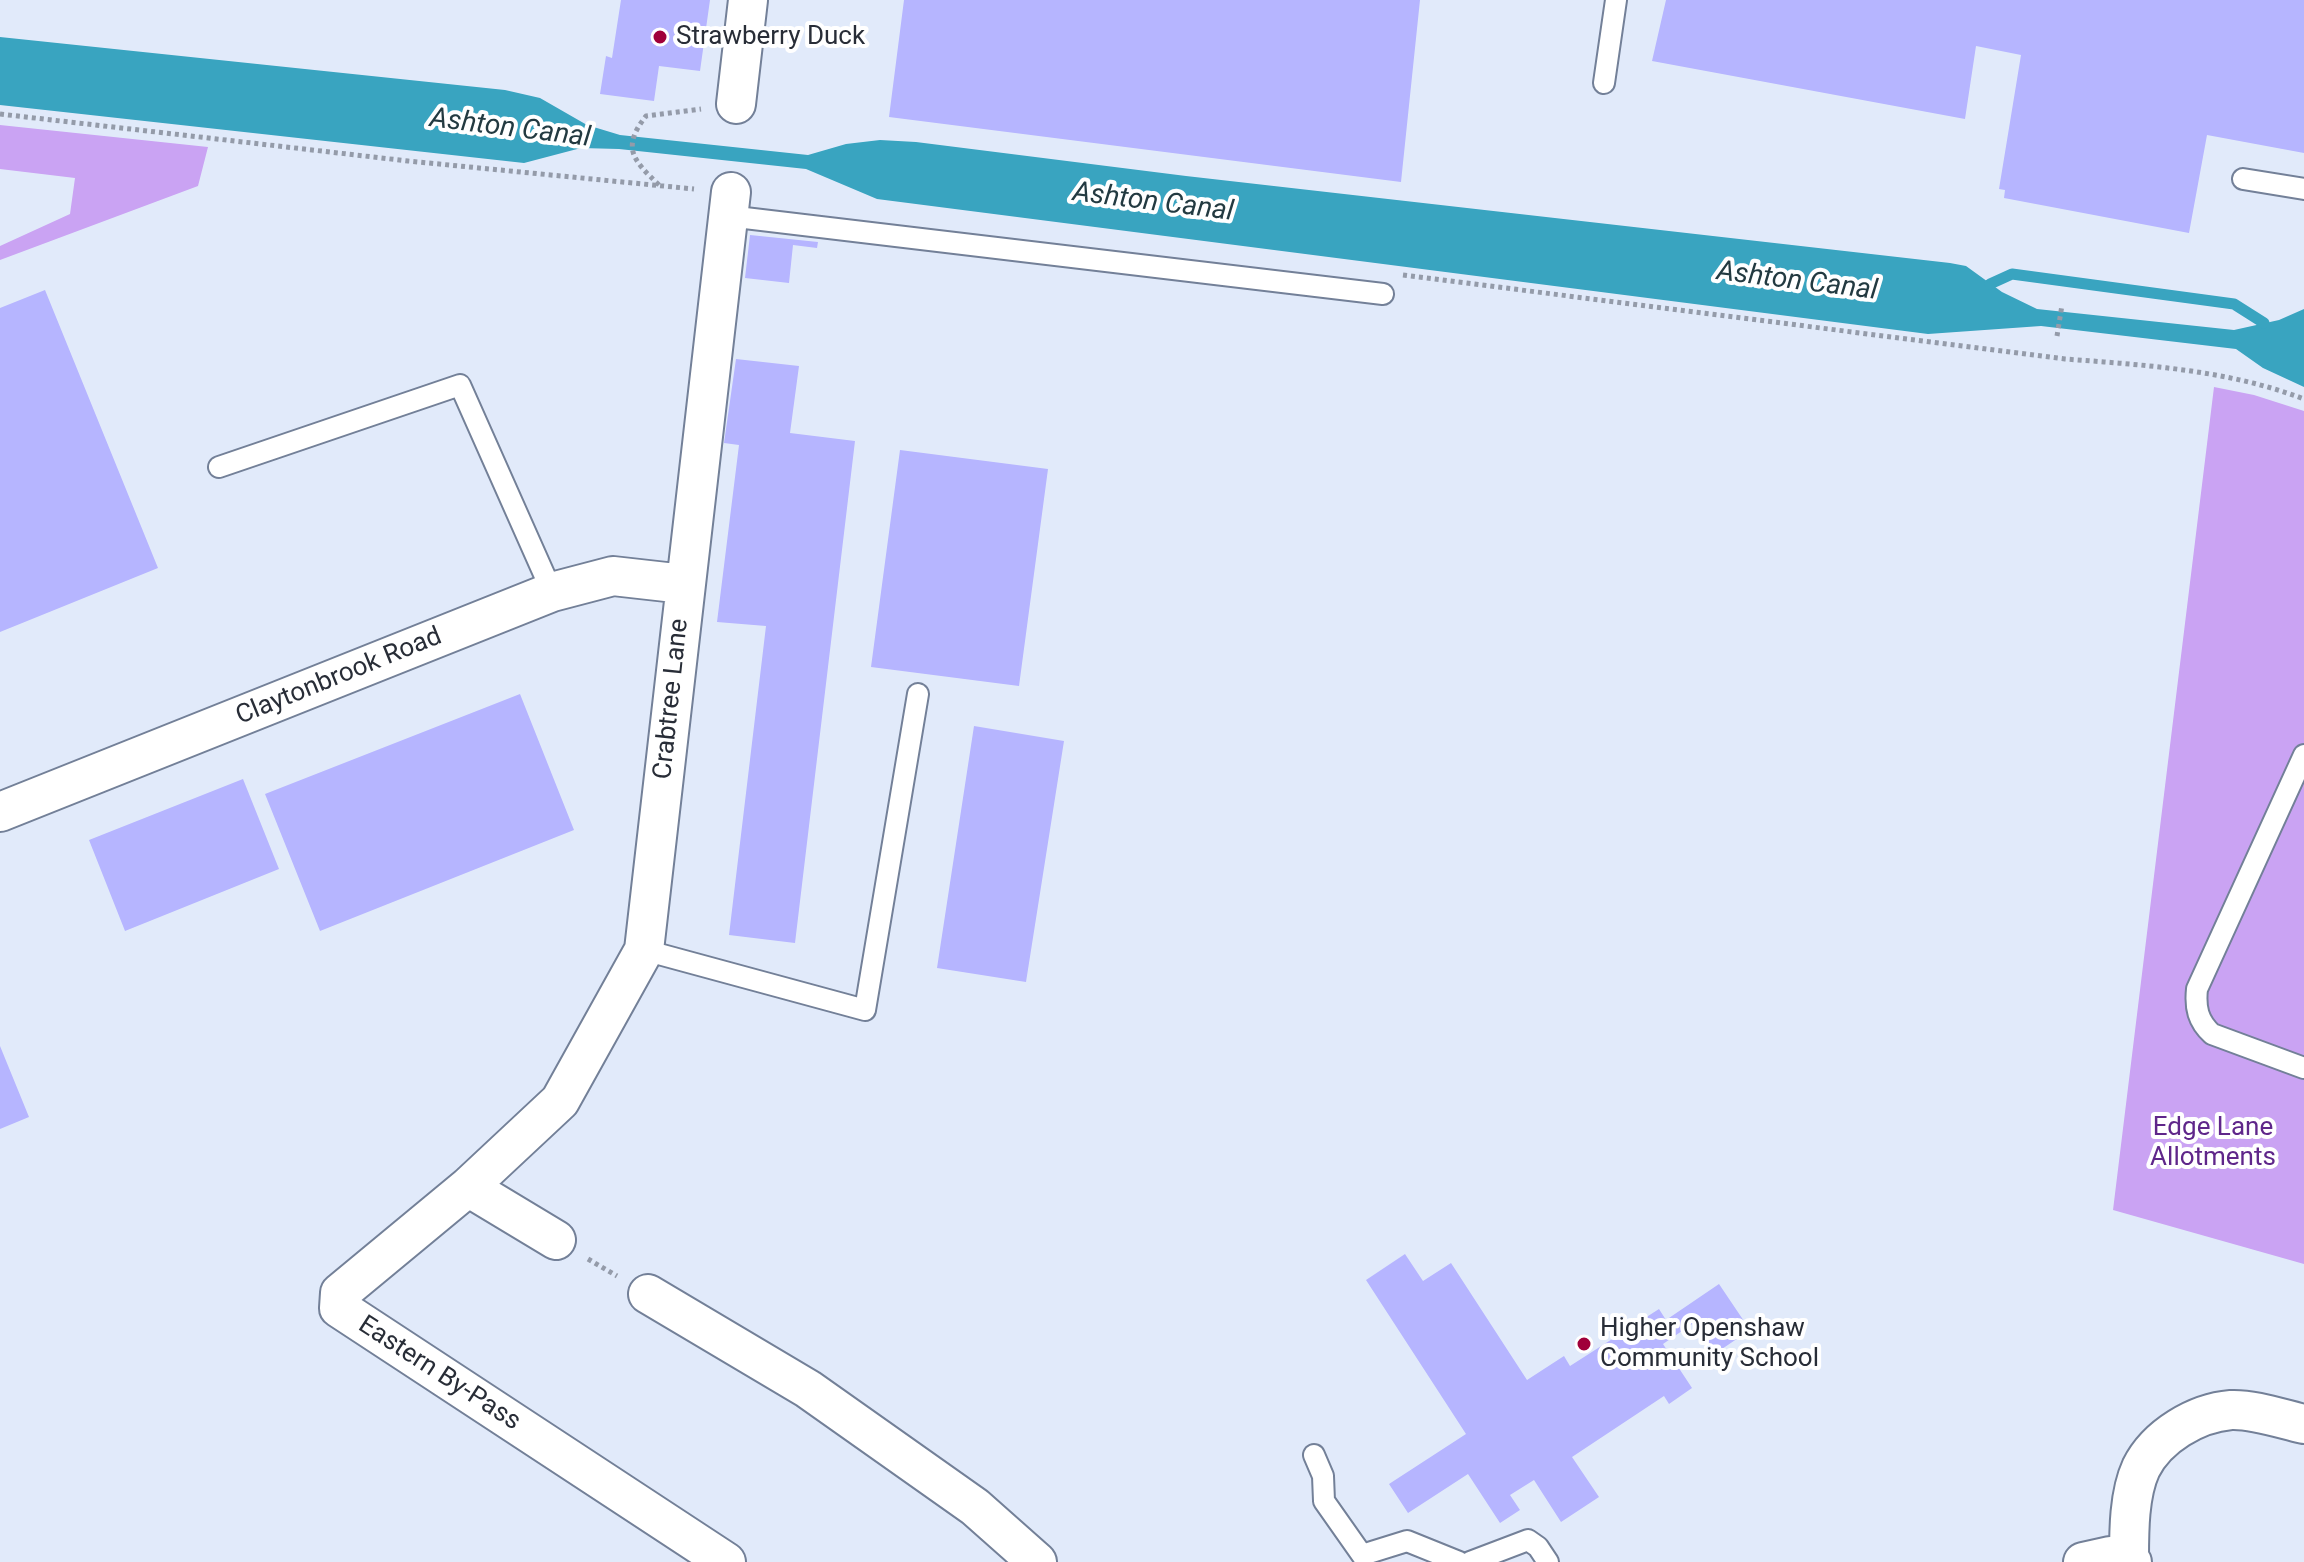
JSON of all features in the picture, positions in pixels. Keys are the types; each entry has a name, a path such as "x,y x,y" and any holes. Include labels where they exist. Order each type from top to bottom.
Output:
{"street":[{"path":"736,104 748,0"},
{"name":"Crabtree Lane","path":"498,1157 560,1101 644,950 730,204"},
{"name":"Claytonbrook Road","path":"0,812 552,592 613,576 684,584"},
{"name":"Eastern By-Pass","path":"498,1157 468,1187 340,1293 339,1308 726,1562"},
{"path":"468,1187 556,1240"},
{"path":"648,1294 808,1389 975,1507 1037,1562"},
{"path":"2083,1562 2110,1556 2131,1561 2129,1516 2141,1468 2164,1439 2198,1417 2233,1410 2304,1424"}],"lane":[{"path":"1604,83 1616,0"},
{"path":"2243,179 2304,189"},
{"path":"730,204 1383,294"},
{"path":"219,467 460,385 552,592"},
{"path":"644,950 865,1010 918,694"},
{"path":"2304,755 2197,989 2195,1003 2204,1025 2212,1034 2304,1068"},
{"path":"1314,1455 1323,1476 1324,1501 1362,1555 1407,1541 1459,1562"},
{"path":"1470,1562 1528,1540 1538,1547 1548,1562"}],"path":[{"path":"659,186 633,154 634,132 646,116 736,104"},
{"path":"2057,336 2062,305"},
{"path":"556,1240 648,1294"}],"green space":[{"path":"0,125 208,147 198,186 0,260 0,246 70,214 75,178 0,169"},
{"name":"Edge Lane Allotments","path":"2214,387 2254,395 2304,411 2304,1264 2113,1210"}],"water":[{"name":"Ashton Canal","path":"0,37 505,90 540,98 587,125 620,135 808,155 846,144 880,140 916,142 1950,263 1966,266 2002,292 2037,309 2234,330 2279,320 2304,309 2304,387 2263,368 2236,349 2041,326 1928,334 877,199 806,169 619,149 581,148 524,163 0,105"}],"building":[{"name":"Strawberry Duck","path":"621,0 710,0 700,71 659,66 654,101 600,94 606,56 612,58"},
{"path":"904,0 1420,0 1401,182 889,117"},
{"path":"1666,0 2304,0 2304,153 2207,135 2189,233 2004,198 2005,190 1999,189 2021,55 1976,46 1965,119 1652,61"},
{"path":"750,235 818,242 817,248 793,245 789,283 745,278"},
{"path":"45,290 158,568 0,632 0,308"},
{"path":"736,359 799,366 790,433 855,441 795,943 729,935 766,626 717,622 739,445 724,443"},
{"path":"900,450 1048,469 1019,686 871,667"},
{"path":"520,694 574,830 320,931 265,794"},
{"path":"974,726 1064,741 1026,982 937,968"},
{"path":"243,779 279,869 125,931 89,840"},
{"path":"0,1046 29,1117 0,1129"},
{"name":"Higher Openshaw Community School","path":"1405,1254 1423,1281 1451,1263 1527,1380 1564,1356 1570,1366 1659,1309 1666,1320 1719,1284 1750,1330 1716,1353 1695,1322 1663,1344 1692,1388 1669,1404 1664,1396 1572,1457 1599,1497 1561,1522 1534,1480 1510,1495 1520,1510 1500,1523 1468,1474 1408,1513 1389,1484 1466,1434 1366,1280"}],"waterway":[{"path":"1990,284 2012,274 2234,304 2264,323"}],"place":[{"name":"Strawberry Duck","path":"660,37"},
{"name":"Higher Openshaw Community School","path":"1584,1344"}]}
